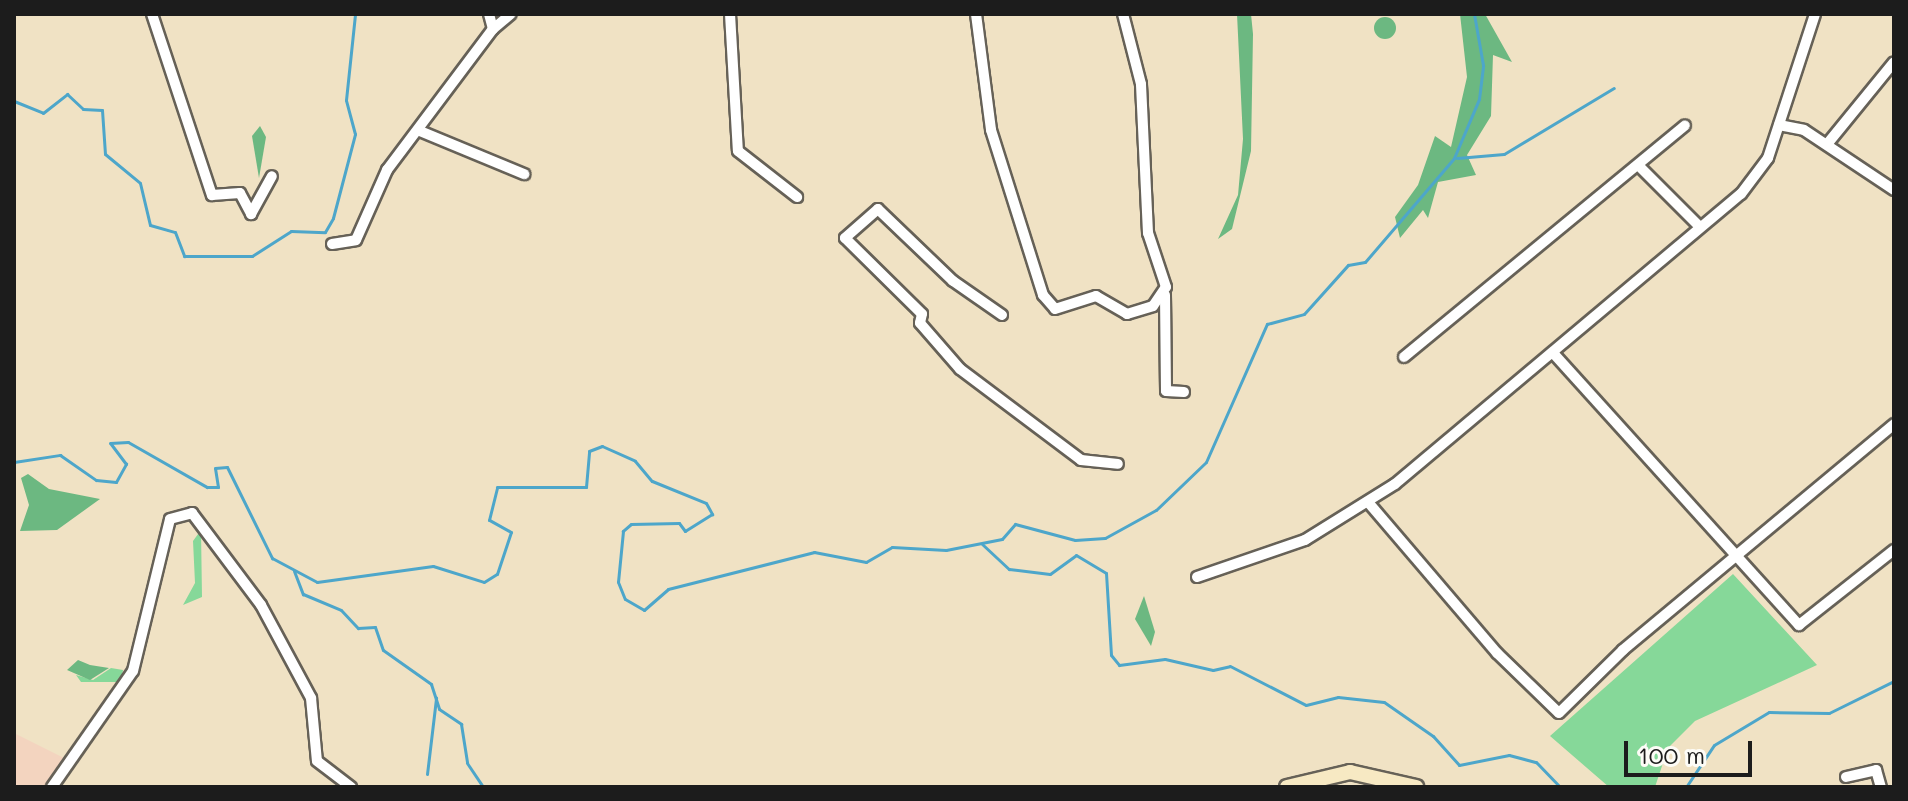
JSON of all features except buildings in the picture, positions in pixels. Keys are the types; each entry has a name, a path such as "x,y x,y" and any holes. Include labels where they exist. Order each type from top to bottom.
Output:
{"street":[{"path":"152,14 212,195 240,193 251,214 272,176"},
{"path":"489,14 493,29"},
{"path":"332,244 356,240 387,170 420,131 493,29 511,14"},
{"path":"730,14 738,151 797,197"},
{"path":"976,14 991,130 1043,295 1055,309 1096,296 1127,314 1165,295"},
{"path":"1123,14 1141,84 1148,233 1165,295 1166,391 1184,392"},
{"path":"1197,577 1246,556 1282,551 1368,502 1555,355 1761,172 1815,14"},
{"path":"1828,143 1894,62"},
{"path":"1404,357 1614,180 1641,168 1685,125"},
{"path":"1779,125 1828,143 1894,190"},
{"path":"420,131 524,174"},
{"path":"1641,168 1700,227"},
{"path":"1002,315 953,281 878,209 845,238 922,314 920,323 971,379 1081,460 1118,464"},
{"path":"1555,355 1734,557 1806,625 1894,550"},
{"path":"1368,502 1497,653 1559,713 1734,557 1894,424"},
{"path":"52,787 133,671 170,519 192,513 261,605 311,698 317,761 351,787"},
{"path":"1846,777 1876,770 1881,787"},
{"path":"1287,787 1350,772 1416,787"}],"shaded area":[{"path":"14,733 64,758 46,787 14,787"}],"green space":[{"path":"1237,14 1251,14 1251,151 1232,229 1218,239 1238,195 1243,139"},
{"path":"1460,14 1485,14 1512,62 1493,55 1491,116 1467,155 1476,175 1438,182 1428,218 1423,210 1400,238 1395,217 1418,185 1435,136 1451,147 1467,77"},
{"path":"1385,17 1393,20 1396,28 1393,36 1385,39 1377,36 1374,28 1377,20"},
{"path":"260,126 266,137 259,178 252,136"},
{"path":"28,474 49,489 100,499 57,530 20,531 29,505 21,478"},
{"path":"201,530 202,597 183,605 195,583 193,541"},
{"path":"1733,574 1817,665 1695,721 1668,748 1655,787 1609,787 1550,736"},
{"path":"1144,596 1155,632 1151,646 1135,619"},
{"path":"78,660 109,668 90,680 67,670"},
{"path":"111,668 123,670 121,682 81,682 76,675 93,680"}],"waterway":[{"path":"14,101 43,113 67,94 83,109 102,110 105,154 140,183 150,225 175,232 184,256 252,256 291,231 325,232 333,218 355,134 346,100 355,14"},
{"path":"14,462 60,455 96,480 116,482 126,464 110,443 128,442 207,487 218,487 215,468 227,467 272,558 317,582 433,566 484,582 497,574 511,532 489,520 497,487 586,487 589,451 602,446 635,461 652,481 706,503 712,514 685,531 679,523 631,524 623,531 618,582 625,599 644,610 668,589 814,552 866,562 892,547 946,550 1002,539 1015,524 1075,540 1105,538 1156,510 1206,462 1267,324 1304,314 1348,265 1365,262 1454,158 1479,99 1483,65 1474,14"},
{"path":"1457,158 1504,154 1614,88"},
{"path":"982,544 1009,569 1050,574 1076,555 1106,573 1111,655 1119,665 1165,659 1213,670 1230,666 1306,705 1338,697 1384,702 1433,736 1459,765 1509,755 1536,762 1560,787"},
{"path":"294,571 303,594 341,610 358,628 375,627 383,650 431,684 439,709 461,724 467,763 483,787"},
{"path":"1686,787 1714,745 1769,712 1829,713 1894,681"},
{"path":"427,774 436,698"}]}
